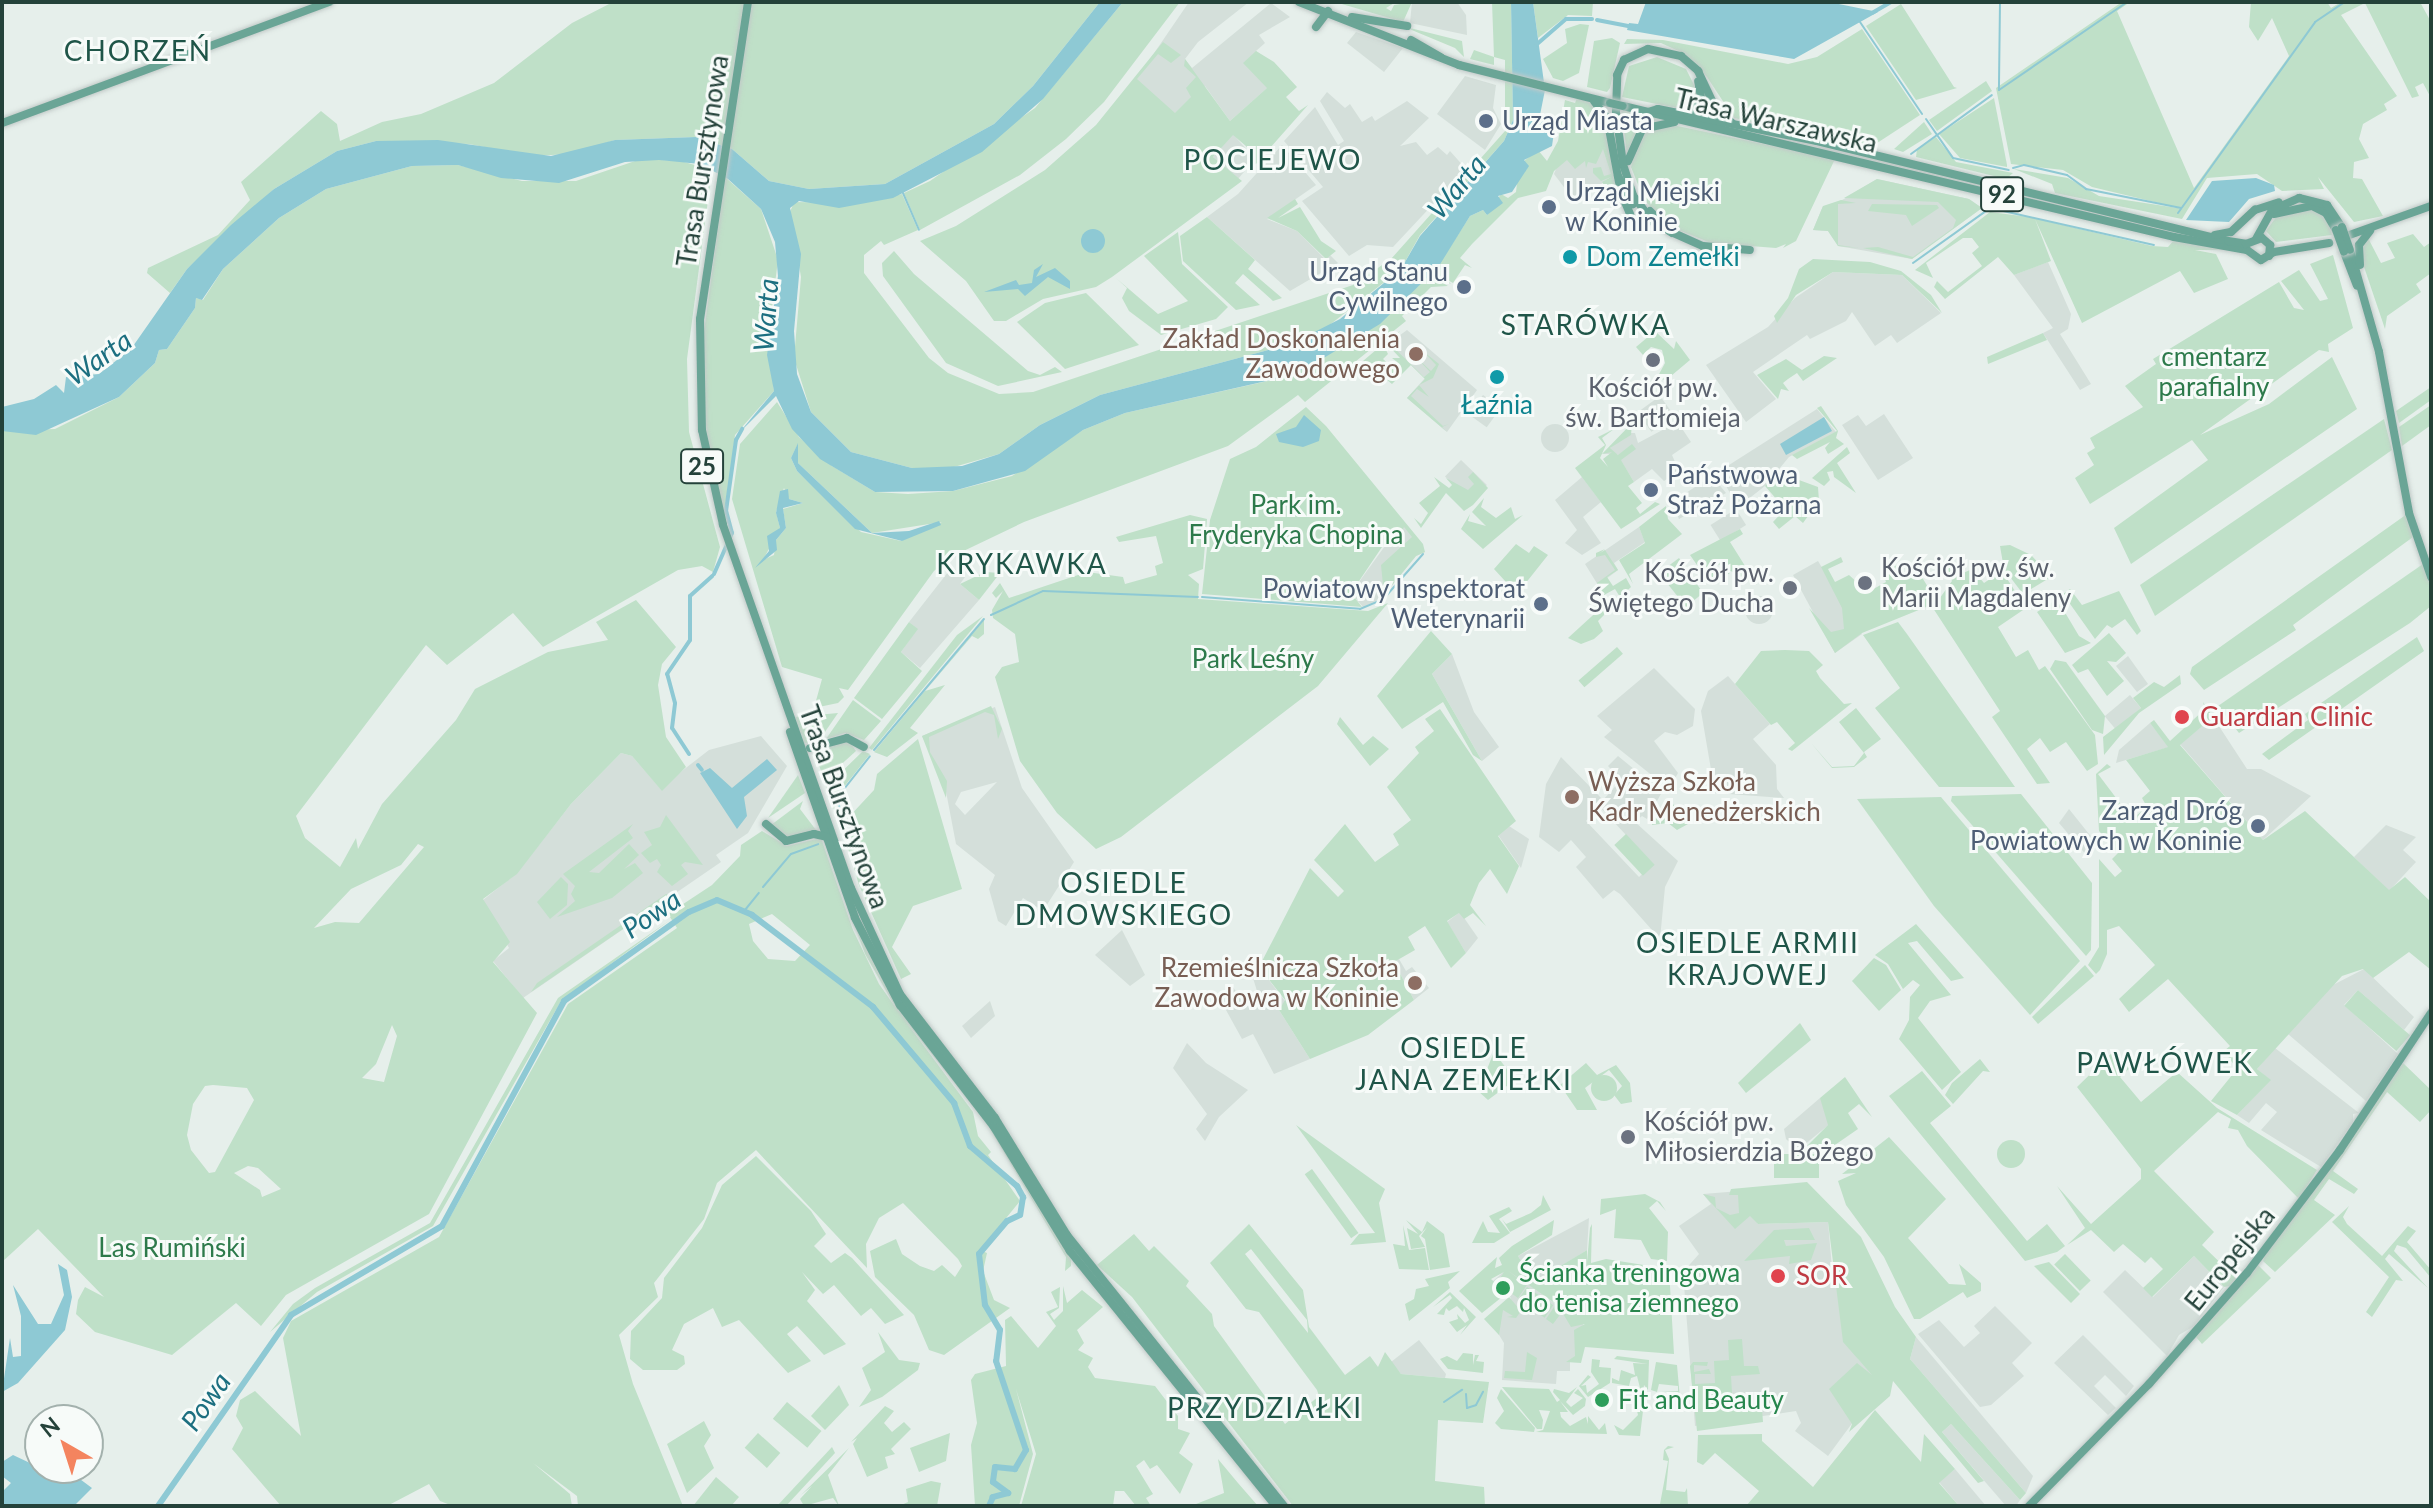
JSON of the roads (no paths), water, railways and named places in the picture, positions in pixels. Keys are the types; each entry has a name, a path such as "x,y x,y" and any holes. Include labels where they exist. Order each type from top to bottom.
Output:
{"main road":[{"path":"2,123 329,2"},
{"name":"Trasa Bursztynowa","path":"745,2 701,306 699,401 716,502 814,792 862,919 900,994 995,1118 1074,1246 1284,1506"},
{"name":"Trasa Warszawska","path":"1299,2 1352,17 1433,49 1443,59"},
{"name":"Trasa Warszawska","path":"1314,2 1328,11 1470,68 2252,254"},
{"path":"1316,27 1328,11"},
{"path":"1352,17 1407,26"},
{"path":"1653,222 1633,195 1623,164 1616,112 1617,75 1624,60 1653,49 1682,57 1699,73 1719,113 1740,125"},
{"path":"1672,233 1643,202 1628,161 1620,97 1630,62 1659,54 1690,70 1703,101 1695,111 1677,113"},
{"path":"1590,98 1607,118 1618,176 1630,214"},
{"name":"Trasa Warszawska","path":"1647,112 1658,109 1740,125 2208,236 2329,243"},
{"path":"1628,161 1644,128 1687,121"},
{"path":"1618,176 1631,201 1653,222 1672,233 1703,246 1750,250"},
{"path":"2268,257 2261,241 2265,218 2284,202"},
{"path":"2208,236 2231,232 2255,210 2284,202 2321,202 2339,228 2351,250 2372,325 2406,500 2431,577"},
{"path":"2252,254 2273,216 2299,205 2321,210 2339,228"},
{"name":"92","path":"2381,224 2431,206"},
{"path":"2351,250 2381,224"},
{"name":"Trasa Warszawska","path":"2268,257 2329,243 2381,224"},
{"path":"2351,250 2372,325"},
{"name":"92","path":"2252,254 2261,260 2268,257"},
{"name":"Trasa Bursztynowa","path":"785,710 807,764 820,820 866,944 910,1020 994,1127 1070,1251 1276,1506"},
{"path":"810,748 847,738 864,747"},
{"path":"798,739 810,748"},
{"path":"807,764 810,748"},
{"path":"814,834 820,820"},
{"path":"766,824 786,841 814,834 827,837"},
{"name":"Europejska","path":"2029,1506 2161,1371 2252,1266 2348,1140 2431,1013"}],"water":[{"path":"1100,2 1123,2 1043,99 982,152 893,198 839,208 799,201 790,208 801,254 794,331 797,374 811,412 851,452 912,468 962,466 999,454 1040,425 1100,395 1291,344 1340,319 1401,269 1420,236 1504,141 1513,120 1511,2 1533,2 1545,90 1540,115 1555,125 1552,146 1524,160 1529,166 1512,192 1498,196 1503,203 1487,215 1483,210 1470,216 1439,266 1380,324 1322,359 1289,376 1125,413 1083,430 1025,471 953,491 875,492 820,459 792,429 776,396 739,433 774,391 767,355 778,276 775,242 761,209 728,179 700,164 659,160 625,162 559,183 501,178 458,165 412,166 326,189 279,218 223,269 202,300 196,298 195,308 167,349 159,350 155,363 119,397 36,435 2,431 2,407 34,399 56,385 64,393 66,377 99,374 131,349 187,269 231,225 274,189 337,151 376,141 438,140 551,156 615,140 696,137 732,149 769,181 809,189 885,184 994,124 1033,86"},
{"path":"1646,2 1829,2 1878,12 1794,59 1627,30 1629,23 1638,24"},
{"path":"2256,178 2274,185 2275,191 2249,199 2229,222 2186,220 2212,181"},
{"path":"1093,229 1104,236 1105,241 1098,252 1093,253 1082,246 1081,241 1088,230"},
{"path":"1043,264 1036,277 1055,268 1070,281 1070,289 1048,277 1025,296 1018,289 984,292 1016,280 1019,285 1032,283 1034,270"},
{"path":"1304,415 1321,430 1319,441 1303,447 1279,442 1276,434 1296,427"},
{"path":"1824,417 1832,431 1786,455 1780,444"},
{"path":"798,443 798,463 872,533 909,531 939,521 941,525 902,541 855,529 797,471 791,458"},
{"path":"788,489 789,499 803,503 783,508 786,528 776,540 777,550 755,568 769,551 767,536 780,528 776,513 780,491"},
{"path":"767,759 777,770 744,797 747,816 737,829 700,773 710,768 732,788"},
{"path":"58,1264 67,1270 72,1297 65,1330 18,1383 2,1392 10,1338 13,1357 21,1356 21,1316 13,1285 38,1324 51,1324 64,1295"},
{"path":"13,1455 24,1460 24,1484 87,1484 92,1488 74,1506 2,1506 2,1492 11,1483 2,1476 2,1462"}],"waterway":[{"path":"1872,13 1891,2"},
{"path":"2000,2 1999,90 2127,2"},
{"path":"2178,213 2315,22 2345,2"},
{"path":"1536,45 1566,19 1592,19"},
{"path":"1597,20 1633,27"},
{"path":"1860,22 1922,114"},
{"path":"1911,154 1992,95"},
{"path":"1926,119 1953,158 2009,170"},
{"path":"2013,168 2024,165 2067,175 2086,189 2181,208"},
{"path":"903,193 919,230"},
{"path":"1913,263 1990,208 2154,245"},
{"path":"714,574 732,533 726,511 736,440 742,429"},
{"path":"1386,596 1423,554"},
{"path":"689,754 672,728 675,703 667,674 690,640 690,596 712,576"},
{"path":"991,615 1043,591 1198,597"},
{"path":"1202,597 1360,609 1384,599"},
{"path":"874,750 984,619"},
{"path":"846,834 837,798 870,756"},
{"path":"698,765 702,770"},
{"path":"763,887 791,854 818,844"},
{"path":"745,910 759,893"},
{"name":"Powa","path":"158,1506 291,1315 442,1226 564,1001 689,912 717,900 752,915 873,1007 954,1103 970,1146 1017,1186 1023,1197 1020,1215 1007,1221 979,1254 985,1305 1000,1330 996,1361 1026,1450 1015,1469 995,1467 993,1482 1008,1493 993,1497 989,1506"},
{"path":"1444,1402 1462,1390"},
{"path":"1466,1394 1467,1408 1476,1405 1483,1392"}],"place":[{"name":"Urząd Miasta","path":"1486,121"},
{"name":"Urząd Miejski w Koninie","path":"1549,207"},
{"name":"Dom Zemełki","path":"1570,257"},
{"name":"Urząd Stanu Cywilnego","path":"1464,287"},
{"name":"Zakład Doskonalenia Zawodowego","path":"1416,354"},
{"name":"Kościół pw. św. Bartłomieja","path":"1653,360"},
{"name":"Łaźnia","path":"1497,377"},
{"name":"Państwowa Straż Pożarna","path":"1651,490"},
{"name":"Kościół pw. św. Marii Magdaleny","path":"1865,583"},
{"name":"Kościół pw. Świętego Ducha","path":"1790,588"},
{"name":"Powiatowy Inspektorat Weterynarii","path":"1541,604"},
{"name":"Guardian Clinic","path":"2182,717"},
{"name":"Wyższa Szkoła Kadr Menedżerskich","path":"1572,797"},
{"name":"Zarząd Dróg Powiatowych w Koninie","path":"2258,826"},
{"name":"Rzemieślnicza Szkoła Zawodowa w Koninie","path":"1415,983"},
{"name":"Kościół pw. Miłosierdzia Bożego","path":"1628,1137"},
{"name":"SOR","path":"1778,1276"},
{"name":"Ścianka treningowa do tenisa ziemnego","path":"1503,1288"},
{"name":"Fit and Beauty","path":"1602,1400"}],"district":[{"name":"CHORZEŃ","path":"138,50"},
{"name":"POCIEJEWO","path":"1273,159"},
{"name":"STARÓWKA","path":"1586,324"},
{"name":"KRYKAWKA","path":"1022,563"},
{"name":"OSIEDLE DMOWSKIEGO","path":"1124,898"},
{"name":"OSIEDLE ARMII KRAJOWEJ","path":"1748,958"},
{"name":"PAWŁÓWEK","path":"2165,1062"},
{"name":"OSIEDLE JANA ZEMEŁKI","path":"1464,1063"},
{"name":"PRZYDZIAŁKI","path":"1265,1407"}],"water label":[{"name":"Warta","path":"1456,186"},
{"name":"Warta","path":"765,315"},
{"name":"Warta","path":"98,357"}],"park label":[{"name":"cmentarz parafialny","path":"2214,372"},
{"name":"Park im. Fryderyka Chopina","path":"1296,520"},
{"name":"Park Leśny","path":"1253,659"},
{"name":"Las Rumiński","path":"172,1248"}]}
